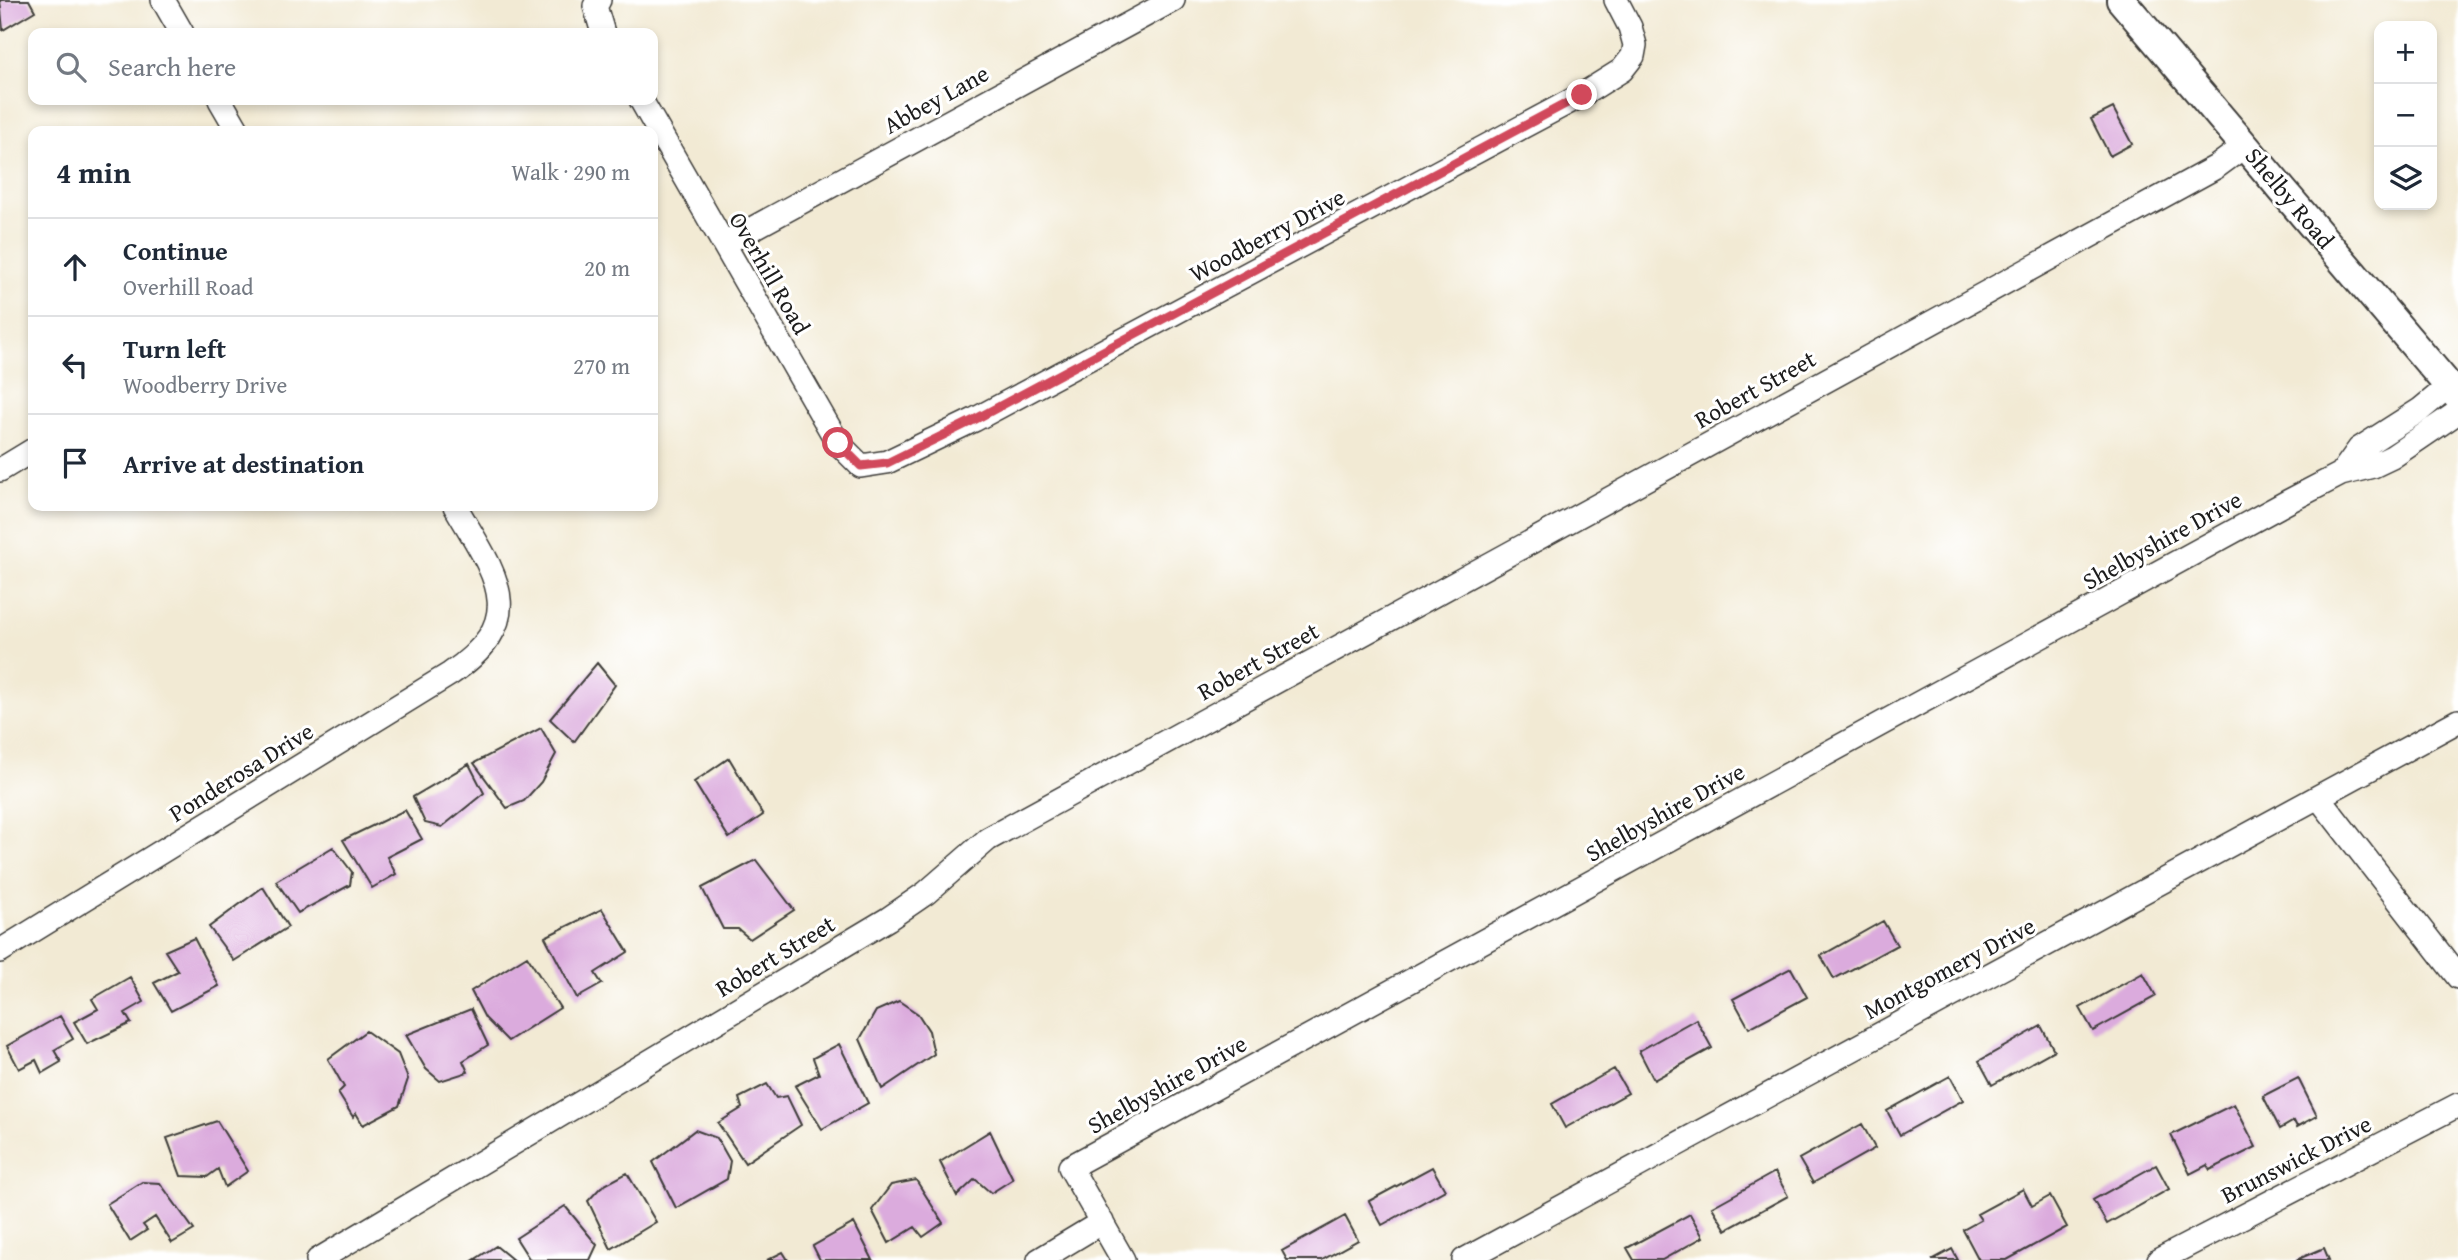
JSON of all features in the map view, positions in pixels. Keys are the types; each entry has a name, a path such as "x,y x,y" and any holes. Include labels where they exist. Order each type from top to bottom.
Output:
{"street":[{"path":"163,0 179,28"},
{"name":"Abbey Lane","path":"724,244 1173,0"},
{"name":"Woodberry Drive","path":"861,466 887,463 974,420 1582,95 1622,70 1633,56 1635,45 1630,27 1616,0"},
{"name":"Shelby Road","path":"2121,0 2246,145 2455,398"},
{"path":"597,3 602,28"},
{"path":"223,105 235,126"},
{"name":"Overhill Road","path":"644,105 656,126"},
{"name":"Overhill Road","path":"658,129 838,443 861,466"},
{"name":"Robert Street","path":"318,1260 888,919 926,893 988,839 2202,175 2246,145"},
{"name":"Shelbyshire Drive","path":"1102,1222 1070,1167 2341,474 2359,449 2420,410 2455,398"},
{"path":"0,470 28,453"},
{"name":"Ponderosa Drive","path":"0,951 450,674 480,652 497,626 500,615 499,591 492,572 458,511"},
{"name":"Montgomery Drive","path":"1464,1260 2458,722"},
{"path":"2319,798 2458,977"},
{"name":"Brunswick Drive","path":"2159,1260 2458,1105"},
{"path":"1039,1260 1102,1222 1123,1260"}],"building":[{"path":"0,0 29,0 35,11 3,30"},
{"path":"2113,108 2132,144 2110,156 2091,119"},
{"path":"597,663 615,685 574,742 550,719"},
{"path":"541,728 556,754 541,782 524,801 507,808 474,763"},
{"path":"729,758 763,815 729,838 694,782"},
{"path":"469,764 484,793 442,827 425,823 413,797"},
{"path":"405,810 422,839 387,857 396,874 372,888 343,840"},
{"path":"333,847 352,872 350,885 298,913 276,881"},
{"path":"756,860 794,910 750,939 738,929 723,929 702,888"},
{"path":"263,887 288,927 234,961 209,927"},
{"path":"602,909 628,952 595,973 602,984 577,998 545,937"},
{"path":"1883,921 1897,945 1834,979 1821,956"},
{"path":"194,938 219,986 171,1011 154,983 178,971 165,951"},
{"path":"527,956 560,1008 508,1041 485,1018 471,991"},
{"path":"1791,968 1807,997 1749,1028 1733,999"},
{"path":"2143,973 2156,996 2093,1031 2080,1008"},
{"path":"130,977 144,1002 125,1013 131,1023 87,1044 74,1022 98,1009 92,999"},
{"path":"899,1001 918,1014 929,1031 934,1054 882,1089 860,1039 876,1011"},
{"path":"471,1009 488,1045 463,1061 468,1072 440,1081 426,1069 406,1035"},
{"path":"60,1016 73,1039 54,1050 61,1062 42,1073 36,1060 19,1069 7,1046"},
{"path":"1696,1019 1712,1048 1654,1080 1639,1051"},
{"path":"2041,1026 2054,1050 1992,1085 1979,1061"},
{"path":"366,1031 398,1054 408,1079 399,1106 363,1125 356,1113 353,1117 338,1093 344,1087 328,1059"},
{"path":"839,1044 868,1103 822,1129 795,1086 819,1074 813,1058"},
{"path":"1614,1069 1628,1093 1565,1128 1552,1104"},
{"path":"1950,1076 1963,1100 1900,1135 1887,1111"},
{"path":"2298,1078 2317,1116 2297,1127 2294,1121 2280,1129 2263,1096"},
{"path":"767,1084 776,1098 787,1096 801,1125 745,1163 718,1123 742,1108 739,1098"},
{"path":"2234,1104 2256,1147 2210,1170 2207,1165 2190,1174 2171,1135"},
{"path":"217,1121 248,1171 225,1187 218,1169 207,1177 181,1176 167,1138"},
{"path":"1862,1124 1875,1148 1813,1183 1799,1159"},
{"path":"695,1130 717,1138 730,1161 727,1179 676,1208 653,1162"},
{"path":"990,1131 1013,1179 991,1193 975,1179 957,1196 940,1162"},
{"path":"2156,1165 2169,1189 2107,1224 2093,1200"},
{"path":"1432,1167 1445,1190 1382,1225 1369,1201"},
{"path":"1775,1172 1788,1196 1726,1230 1712,1207"},
{"path":"627,1173 656,1222 611,1249 588,1201 601,1187"},
{"path":"916,1180 943,1223 923,1237 915,1227 889,1243 872,1210 891,1185"},
{"path":"142,1182 160,1183 194,1230 172,1243 155,1217 143,1225 147,1230 130,1241 107,1204"},
{"path":"2023,1189 2032,1206 2050,1196 2067,1227 2007,1260 1979,1260 1963,1230 1981,1220 1977,1214"},
{"path":"565,1206 597,1245 590,1260 530,1260 516,1238"},
{"path":"1690,1214 1703,1237 1662,1260 1634,1260 1627,1248"},
{"path":"1345,1216 1358,1240 1322,1260 1287,1260 1282,1251"},
{"path":"854,1223 873,1260 820,1260 813,1246"},
{"path":"496,1246 513,1260 474,1260"},
{"path":"2324,1248 2329,1260 2296,1260"},
{"path":"1952,1249 1958,1260 1932,1260"},
{"path":"783,1252 788,1260 767,1260"}],"route":[{"path":"838,443 850,459 861,466 887,463 974,420 1582,95"}]}
